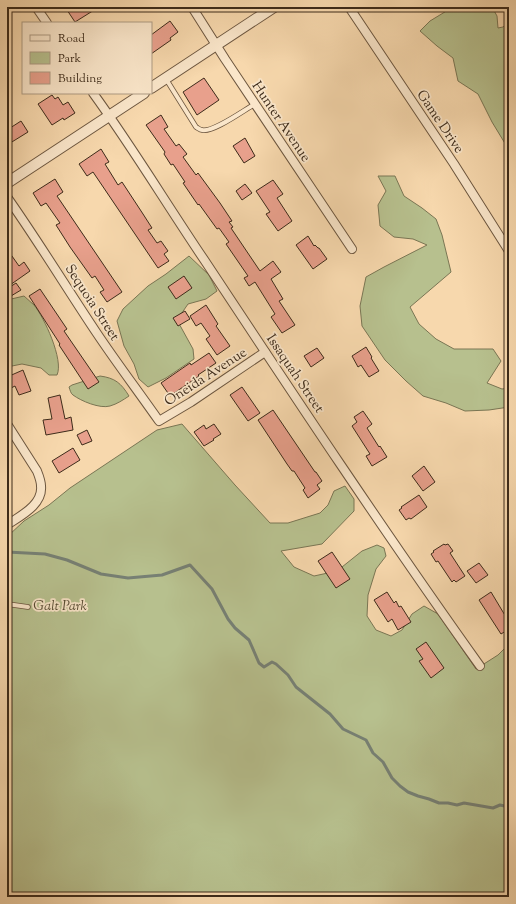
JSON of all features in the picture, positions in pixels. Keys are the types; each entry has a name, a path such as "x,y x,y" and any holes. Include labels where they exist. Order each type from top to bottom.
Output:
{"street":[{"path":"36,7 46,22"},
{"name":"Hunter Avenue","path":"192,7 352,249"},
{"path":"152,87 274,7"},
{"name":"Game Drive","path":"349,7 454,164 509,251"},
{"name":"Issaquah Street","path":"95,94 386,532 480,666"},
{"path":"7,183 142,94"},
{"name":"Sequoia Street","path":"7,197 22,217 96,332 159,421"},
{"name":"Oneida Avenue","path":"159,421 191,402 265,352"},
{"path":"7,424 37,471 42,487 40,495 34,505 7,525"}],"lane":[{"path":"165,79 196,127 203,131 226,122 255,104"},
{"path":"7,604 28,607"}],"green space":[{"path":"453,7 492,7 497,16 498,28 503,27 509,22 509,150 492,122 478,94 458,81 453,58 420,31 430,21"},
{"path":"378,176 395,176 404,196 436,219 442,235 451,272 410,307 419,324 436,339 454,349 493,349 501,361 487,383 502,389 509,388 509,407 465,411 423,396 385,360 362,326 360,306 366,277 427,245 413,239 394,237 380,226 378,205 386,191"},
{"path":"189,256 209,275 217,291 206,299 188,304 177,320 193,349 194,359 166,378 148,387 139,379 134,364 124,346 117,321 123,309 148,286"},
{"path":"24,296 34,305 48,328 58,359 57,375 49,375 41,368 22,364 7,367 7,300"},
{"path":"100,376 110,378 117,382 129,396 106,407 91,404 72,394 69,387 72,385"},
{"name":"Galt Park","path":"182,424 270,523 288,523 320,513 328,505 334,491 345,486 354,499 354,511 322,544 281,551 294,567 314,576 337,571 362,551 377,545 384,548 386,556 376,569 368,595 367,616 376,630 391,636 402,630 412,614 424,606 438,614 476,669 498,655 509,644 509,897 7,897 8,536 24,521 49,505 70,488 157,430"}],"building":[{"path":"65,7 99,7 75,22"},
{"path":"170,21 178,32 170,38 171,40 152,53 152,34"},
{"path":"204,78 219,100 197,115 183,92"},
{"path":"52,95 55,99 58,97 63,105 68,102 75,113 52,125 38,104"},
{"path":"161,115 168,127 164,129 176,146 179,144 187,154 183,157 196,175 198,173 220,203 232,221 229,222 233,227 231,228 260,271 273,261 281,272 271,279 283,299 279,301 295,325 282,333 271,317 275,314 255,282 249,286 244,278 248,276 226,244 229,242 219,228 217,229 199,204 198,205 183,183 185,182 173,164 171,165 164,154 165,152 146,125"},
{"path":"21,121 28,132 7,145 7,130"},
{"path":"245,138 255,156 244,163 233,146"},
{"path":"101,149 109,162 105,164 118,185 122,182 152,228 148,230 157,243 161,241 168,251 164,254 169,261 158,268 93,172 87,176 79,164"},
{"path":"55,179 63,192 57,196 122,292 107,302 100,292 104,290 95,276 92,278 56,225 60,223 46,203 41,206 33,193"},
{"path":"273,180 283,194 277,198 292,221 278,231 266,214 270,212 256,191"},
{"path":"245,184 252,193 242,200 236,191"},
{"path":"308,236 314,246 315,245 319,248 327,259 313,269 296,245"},
{"path":"7,249 19,266 24,262 30,271 10,285 7,280"},
{"path":"184,276 192,288 176,299 168,287"},
{"path":"16,283 21,290 11,296 7,289"},
{"path":"40,289 67,329 64,331 99,382 88,389 29,296"},
{"path":"206,305 218,324 216,326 230,346 217,355 206,339 210,336 201,323 196,326 190,316"},
{"path":"185,311 190,319 178,326 173,318"},
{"path":"366,347 379,371 369,377 361,365 358,367 352,356"},
{"path":"317,348 324,358 311,367 304,356"},
{"path":"209,353 216,363 170,396 161,383 190,363 191,365"},
{"path":"23,370 31,391 19,395 15,386 11,388 7,377"},
{"path":"242,387 260,413 248,421 230,395"},
{"path":"60,395 65,419 71,417 73,430 46,435 43,420 52,419 48,398"},
{"path":"273,410 322,481 317,485 320,489 308,498 303,490 305,488 258,420"},
{"path":"363,411 372,424 367,428 387,457 372,466 366,456 370,454 352,426 357,422 354,417"},
{"path":"214,424 221,434 204,446 194,432 204,425 206,429"},
{"path":"87,430 92,441 82,445 77,435"},
{"path":"73,448 80,460 59,473 52,461"},
{"path":"424,466 435,482 423,491 412,476"},
{"path":"419,495 427,507 411,519 409,518 406,520 399,510"},
{"path":"444,544 448,544 453,551 450,553 465,576 456,582 454,580 452,582 438,561 436,562 431,554"},
{"path":"332,552 350,579 336,588 318,561"},
{"path":"479,563 488,575 476,583 467,571"},
{"path":"387,592 394,603 396,601 399,607 401,606 411,622 398,630 392,619 388,622 374,600"},
{"path":"491,592 509,622 509,629 501,634 479,600"},
{"path":"426,642 444,668 431,678 419,661 423,659 416,649"}],"waterway":[{"path":"7,552 45,554 67,560 101,574 128,578 162,575 190,565 212,589 228,619 235,628 249,640 259,663 264,667 272,662 276,664 288,675 296,687 330,714 343,729 366,740 373,753 383,762 392,778 400,786 408,792 439,803 457,805 464,803 493,808 500,805 509,807"}]}
